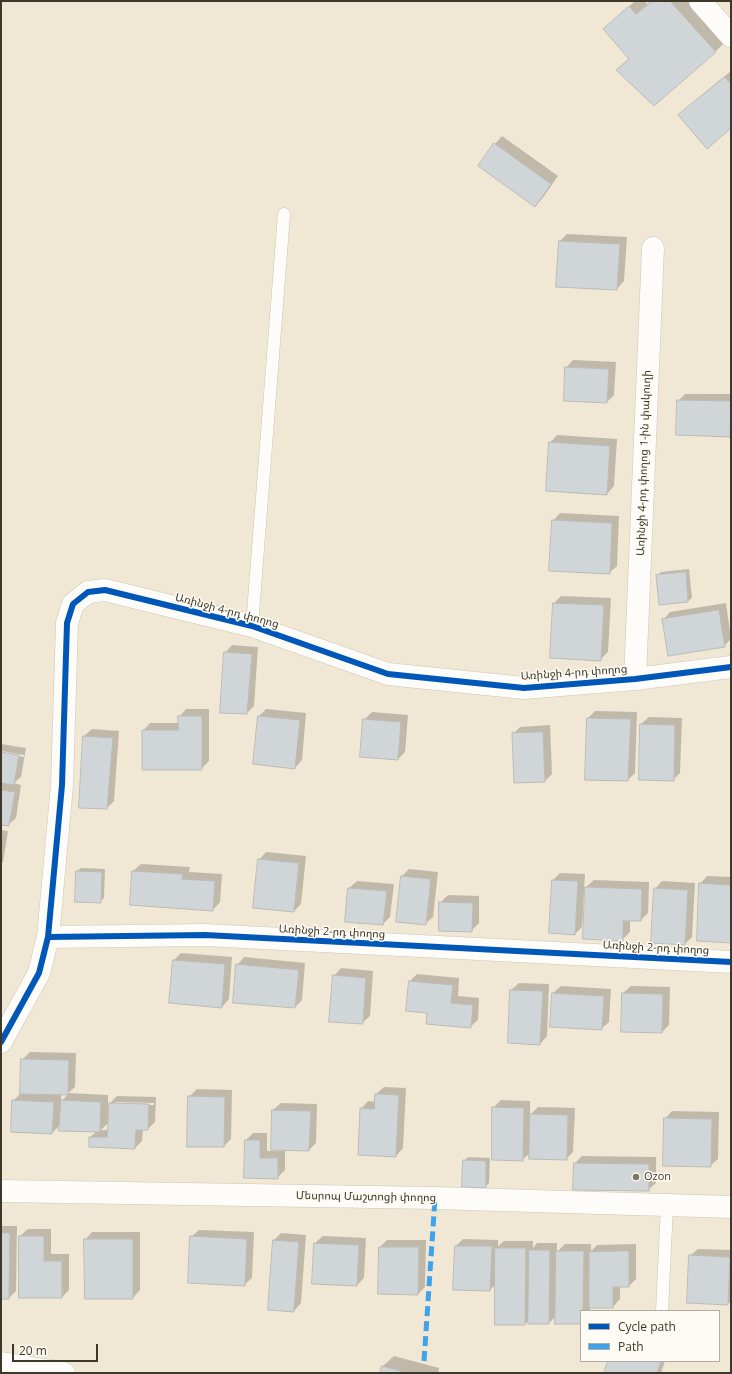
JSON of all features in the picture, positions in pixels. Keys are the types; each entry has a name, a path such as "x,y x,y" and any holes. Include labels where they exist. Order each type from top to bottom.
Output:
{"street":[{"path":"700,1 731,36"},
{"name":"Առինջի 4-րդ փողոց 1-ին փակուղի","path":"635,679 653,248"},
{"name":"Առինջի 4-րդ փողոց","path":"48,937 62,785 67,623 72,604 88,592 105,590 252,626 388,674 524,688 635,679 731,667"},
{"name":"Առինջի 2-րդ փողոց","path":"48,937 205,935 731,962"},
{"path":"1,1042 39,973 48,937"},
{"name":"Մեսրոպ Մաշտոցի փողոց","path":"1,1191 436,1198 731,1207"},
{"path":"1,1363 64,1373"}],"lane":[{"path":"252,626 284,214"},
{"path":"662,1310 667,1206"}],"building":[{"path":"652,1 670,1 716,52 654,106 616,70 629,59 603,29 629,6 636,14"},
{"path":"725,77 731,84 731,128 707,149 678,115"},
{"path":"494,143 551,184 535,207 478,166"},
{"path":"559,241 620,244 617,290 556,287"},
{"path":"565,367 609,369 607,403 564,401"},
{"path":"677,400 731,401 730,437 676,435"},
{"path":"549,442 610,446 607,495 546,491"},
{"path":"552,520 612,523 610,574 549,571"},
{"path":"686,572 688,602 659,605 656,575"},
{"path":"553,603 604,605 601,661 550,658"},
{"path":"719,610 725,647 668,656 662,619"},
{"path":"224,652 252,654 247,714 220,713"},
{"path":"178,716 202,716 202,770 142,770 142,730 178,730"},
{"path":"258,716 300,720 295,769 253,764"},
{"path":"587,718 631,719 628,781 585,780"},
{"path":"363,719 401,722 398,760 360,757"},
{"path":"640,724 675,725 674,781 639,780"},
{"path":"543,732 545,782 514,783 512,733"},
{"path":"83,736 113,738 107,809 79,808"},
{"path":"1,752 19,755 14,785 1,783"},
{"path":"1,790 15,792 9,826 1,825"},
{"path":"258,859 299,863 294,912 253,908"},
{"path":"76,871 102,872 101,903 75,902"},
{"path":"132,871 183,874 182,879 215,881 213,911 130,905"},
{"path":"401,876 431,879 426,925 396,922"},
{"path":"552,880 578,881 575,935 549,933"},
{"path":"699,883 731,885 731,943 697,941"},
{"path":"585,887 642,889 641,921 623,921 623,941 583,939"},
{"path":"348,888 387,891 383,925 345,922"},
{"path":"654,888 688,890 685,945 651,943"},
{"path":"439,902 473,903 472,932 439,931"},
{"path":"173,960 225,964 222,1008 169,1003"},
{"path":"236,964 299,970 295,1008 233,1003"},
{"path":"333,975 366,978 363,1024 329,1022"},
{"path":"409,981 453,985 451,1003 473,1005 471,1028 426,1024 427,1013 406,1011"},
{"path":"510,990 543,991 540,1045 508,1043"},
{"path":"552,993 604,996 602,1030 550,1027"},
{"path":"622,993 663,994 662,1033 621,1032"},
{"path":"21,1059 69,1060 68,1095 20,1094"},
{"path":"375,1094 399,1095 396,1157 358,1155 360,1108 374,1109"},
{"path":"188,1096 225,1097 224,1147 187,1147"},
{"path":"12,1100 54,1102 52,1134 11,1132"},
{"path":"61,1100 101,1102 100,1132 59,1131"},
{"path":"109,1103 149,1104 148,1130 136,1130 135,1149 89,1147 89,1137 107,1137"},
{"path":"492,1107 524,1108 523,1161 492,1160"},
{"path":"272,1110 311,1111 309,1151 271,1150"},
{"path":"530,1114 568,1115 567,1160 529,1159"},
{"path":"664,1118 712,1119 711,1167 663,1166"},
{"path":"245,1140 260,1140 260,1158 278,1158 278,1179 244,1178"},
{"path":"463,1160 486,1161 486,1188 462,1187"},
{"path":"574,1163 649,1164 649,1191 573,1190"},
{"path":"1,1233 10,1233 9,1299 1,1299"},
{"path":"19,1236 44,1236 44,1261 62,1261 62,1298 19,1298"},
{"path":"190,1236 247,1239 245,1286 188,1283"},
{"path":"84,1239 133,1239 133,1299 85,1299"},
{"path":"273,1240 299,1242 294,1312 268,1310"},
{"path":"314,1243 359,1245 357,1286 312,1284"},
{"path":"455,1246 492,1246 490,1291 453,1290"},
{"path":"379,1247 419,1247 418,1295 378,1294"},
{"path":"495,1248 526,1248 525,1325 495,1325"},
{"path":"529,1250 550,1250 549,1324 528,1324"},
{"path":"556,1251 584,1251 583,1310 580,1310 580,1324 555,1324"},
{"path":"629,1251 629,1287 613,1287 613,1308 589,1308 589,1252"},
{"path":"689,1255 730,1257 728,1305 687,1303"},
{"path":"608,1362 661,1362 657,1373 604,1373"},
{"path":"382,1366 408,1373 380,1373"}],"marked path":[{"path":"424,1361 435,1198"}],"cycle path":[{"path":"48,937 62,785 67,623 73,604 88,592 105,590 252,626 388,674 524,688 635,679 731,667"},
{"path":"1,1042 39,973 48,937 205,935 731,962"}],"place":[{"name":"Ozon","path":"636,1177"}]}
